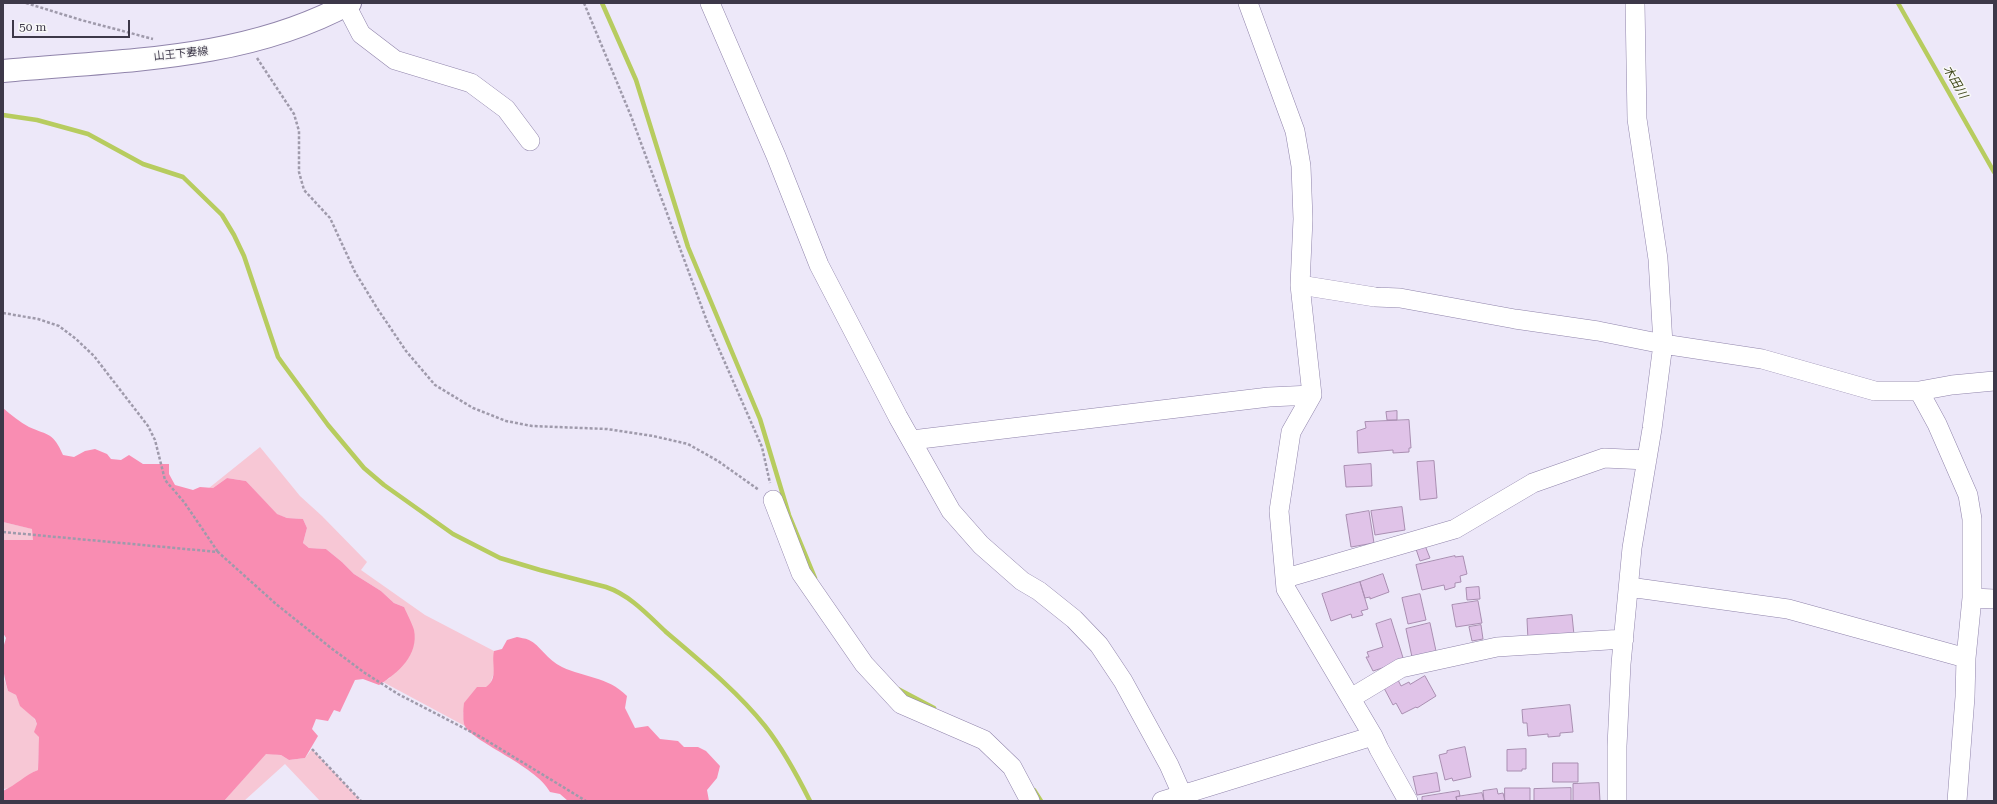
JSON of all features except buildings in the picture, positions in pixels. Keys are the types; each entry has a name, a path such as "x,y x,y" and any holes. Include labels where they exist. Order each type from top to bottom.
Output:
{"main road":[{"name":"山王下妻線","path":"3,71 212,51 247,43 312,21 348,4"}],"street":[{"path":"710,3 773,148 819,265 912,440 952,511 981,545 1022,581 1074,619 1099,645 1123,681 1169,765 1183,798"},
{"path":"1248,3 1295,131 1301,166 1302,204 1300,285 1312,395 1291,432 1279,511 1286,589 1373,736 1408,801"},
{"path":"1617,801 1617,746 1632,548 1647,460 1663,344 1658,259 1637,119 1635,3"},
{"path":"348,4 361,34 395,60 471,83 506,109 530,141"},
{"path":"1300,285 1375,297 1408,300 1515,319 1598,331 1663,344 1762,359 1875,392 1919,392 1946,386 1994,381"},
{"path":"1919,392 1937,424 1968,495 1972,518 1972,598 1966,658 1965,697 1957,801"},
{"path":"912,440 1261,398 1312,395"},
{"path":"1286,578 1455,529 1533,483 1604,458 1647,460"},
{"path":"773,500 801,573 864,664 901,704 984,740 1012,767 1030,801"},
{"path":"1629,587 1788,609 1966,658"},
{"path":"1972,598 1994,598"},
{"path":"1351,698 1401,668 1453,656 1497,647 1624,639"},
{"path":"1162,801 1183,798 1373,736"}],"path":[{"path":"26,3 80,20 145,36 157,41 166,56"},
{"path":"584,3 631,116 708,324 762,447 773,500"},
{"path":"247,43 294,114 298,131 299,172 304,190 330,218 355,272 406,351 435,385 473,408 506,421 532,426 606,429 654,436 688,444 718,461 773,500"},
{"path":"3,313 38,319 59,326 94,356 148,426 156,440 165,480 184,502 218,552 276,604 331,648 365,673 398,694 481,737 586,801"},
{"path":"3,532 218,552"},
{"path":"312,749 361,801"}],"shaded area":[{"path":"3,408 29,427 53,438 63,455 74,457 85,451 95,449 107,454 111,459 121,460 129,455 143,464 169,464 169,474 175,485 193,490 200,487 213,488 227,478 246,481 277,514 287,518 303,519 307,528 303,543 309,548 326,549 354,574 381,591 394,603 404,607 411,621 415,639 406,662 393,675 379,685 363,679 355,680 340,712 334,710 328,721 316,719 312,729 318,736 305,758 289,760 281,755 266,754 224,801 3,801 3,791 38,770 39,737 34,732 37,724 35,719 20,706 16,695 8,691 4,671 3,651 6,638 3,633 3,540 33,540 32,529 3,522"},
{"path":"260,447 300,496 367,562 361,570 425,615 494,651 494,673 490,684 463,713 465,726 383,682 390,678 404,607 394,603 381,591 354,574 326,549 309,548 303,543 307,528 303,519 287,518 276,514 246,481 227,478 213,488 209,488"},
{"path":"3,522 33,529 33,540 3,540"},
{"path":"517,637 533,642 552,661 562,667 604,681 619,689 627,696 625,708 635,728 648,726 660,739 678,741 684,747 698,747 706,751 720,766 717,778 707,790 709,801 568,801 560,794 550,792 531,772 469,731 464,724 464,703 477,687 486,687 490,683 494,670 494,651 502,649 507,640"},
{"path":"3,676 8,691 16,695 22,707 35,720 38,730 39,744 38,770 13,787 3,789"},
{"path":"312,749 361,801 320,801 285,764 244,801 224,801 266,753 281,755 289,760 305,758"}],"waterway":[{"path":"602,3 636,80 688,247 760,419 789,515 815,578"},
{"name":"木田川","path":"1898,3 1994,172"},
{"path":"3,115 37,120 88,134 143,164 183,177 222,215 234,235 244,256 278,357 328,425 364,468 384,485 453,534 500,558 606,587 631,600 718,677 754,713 784,753 810,801"},
{"path":"898,689 934,708"},
{"path":"1034,790 1041,801"}]}
